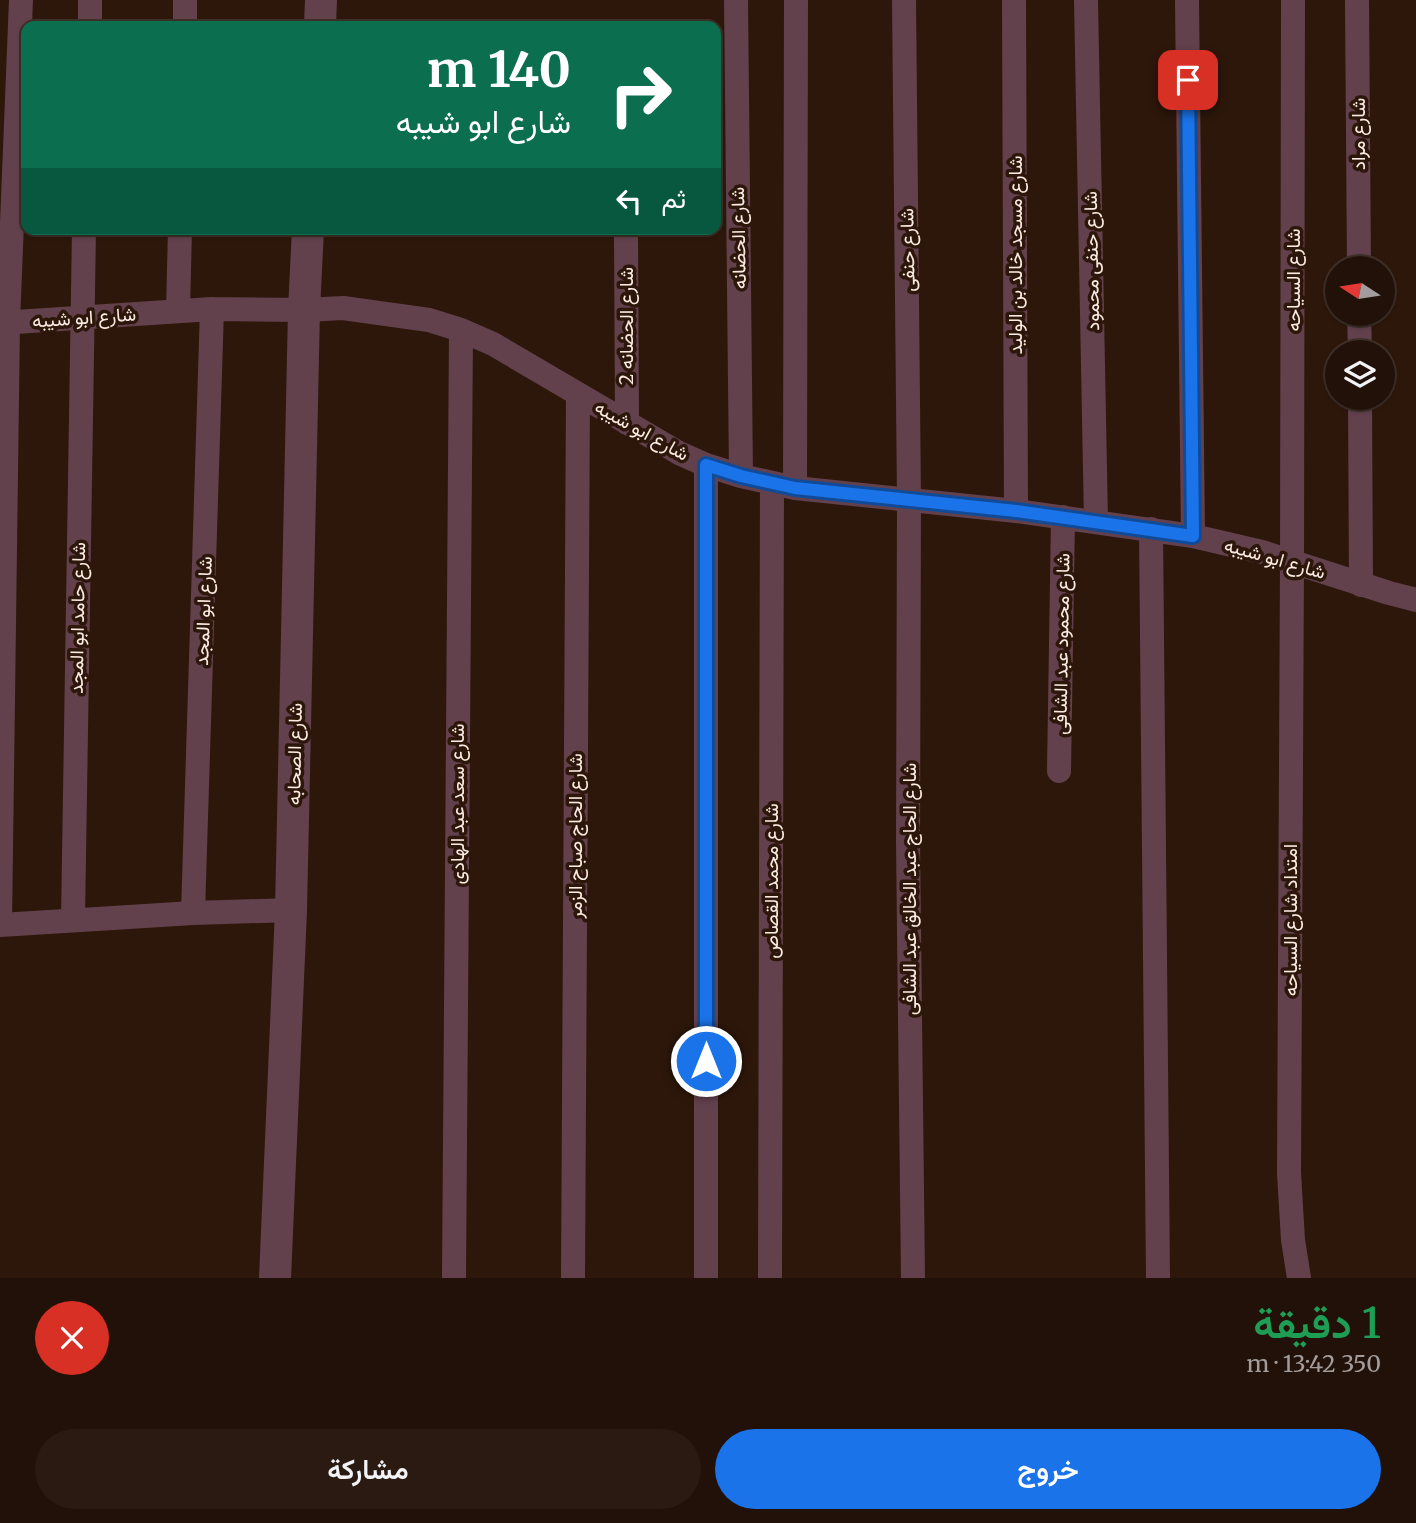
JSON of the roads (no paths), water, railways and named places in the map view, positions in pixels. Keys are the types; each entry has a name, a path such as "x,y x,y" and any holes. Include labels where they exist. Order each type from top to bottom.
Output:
{"street":[{"path":"21,0 4,323 0,925 193,913 291,911"},
{"path":"90,0 90,21"},
{"path":"185,0 185,21"},
{"path":"320,21 321,0"},
{"name":"شارع الحضانه","path":"736,0 741,476"},
{"name":"شارع محمد القصاص","path":"770,1278 783,486 796,0"},
{"name":"شارع حنفى","path":"904,0 909,500"},
{"name":"شارع مسجد خالد بن الوليد","path":"1014,0 1016,511"},
{"name":"شارع حنفى محمود","path":"1086,0 1096,522"},
{"path":"1187,0 1193,536"},
{"name":"شارع السياحه","path":"1292,561 1293,0"},
{"name":"شارع مراد","path":"1357,0 1359,256"},
{"name":"شارع حامد ابو المجد","path":"73,919 84,235"},
{"path":"178,311 180,235"},
{"name":"شارع الصحابه","path":"275,1278 291,911 304,310 309,235"},
{"name":"شارع الحضانه 2","path":"626,235 627,423"},
{"name":"شارع ابو شيبه","path":"4,323 212,309 343,308 429,320 493,344 679,453 741,476 783,486 1016,511 1193,536 1262,552 1416,600"},
{"name":"شارع ابو المجد","path":"193,913 212,309"},
{"name":"شارع سعد عبد الهادى","path":"454,1278 461,330"},
{"name":"شارع الحاج صباح الزمر","path":"573,1278 578,394"},
{"path":"1360,410 1361,584"},
{"path":"706,465 706,1278"},
{"name":"شارع الحاج عبد الخالق عبد الشافى","path":"909,500 908,842 913,1278"},
{"name":"شارع محمود عبد الشافى","path":"1059,771 1063,517"},
{"path":"1151,529 1158,1278"},
{"name":"امتداد شارع السياحه","path":"1292,561 1289,1173 1298,1278"}]}
